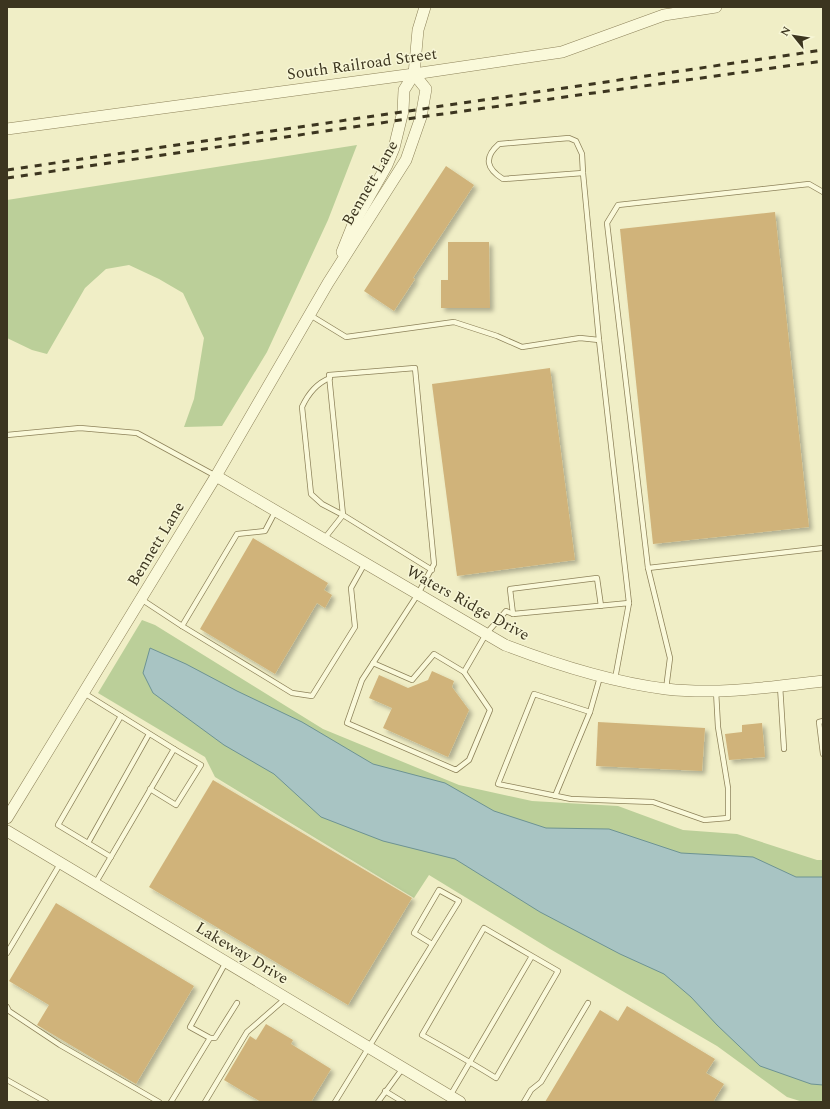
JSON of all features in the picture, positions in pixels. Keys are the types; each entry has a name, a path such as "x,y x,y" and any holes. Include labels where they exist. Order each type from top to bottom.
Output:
{"street":[{"name":"Bennett Lane","path":"328,283 352,227 387,165 392,153 402,111 404,90 414,74 418,30 425,7"},
{"name":"South Railroad Street","path":"7,128 414,74 562,52 664,15 716,7"},
{"name":"Bennett Lane","path":"7,818 216,476 328,283 406,160 421,117 426,89 414,74"},
{"name":"Waters Ridge Drive","path":"216,476 505,645 540,658 573,669 601,676 666,689 716,691 823,681"},
{"name":"Lakeway Drive","path":"7,831 460,1102"}],"lane":[{"path":"583,173 503,179 491,169 488,160 492,150 499,144 569,138 576,141 582,154 599,340 629,603 615,679"},
{"path":"666,689 670,658 648,568 607,223 618,205 809,184 823,192"},
{"path":"310,314 346,337 454,322 497,336 522,347 580,338 599,340"},
{"path":"373,664 412,680 434,654 464,672 490,710 469,760 456,770 347,723 362,680 418,594 432,570 434,564 415,368 329,376 330,378 321,382 306,398 302,407 312,494 322,504 343,515 432,570"},
{"path":"324,539 343,515 330,378"},
{"path":"7,435 80,428 137,433 216,476"},
{"path":"182,626 237,534 265,530 276,511"},
{"path":"648,568 823,548"},
{"path":"141,599 182,626 292,693 312,696 355,627 350,588 365,563"},
{"path":"513,614 510,589 596,578 601,606"},
{"path":"464,672 486,634 506,611 513,614 629,603"},
{"path":"556,796 590,712 601,676"},
{"path":"780,686 784,749"},
{"path":"590,712 534,694 498,784 571,799 653,802 704,820 728,818 728,788 718,727 716,691"},
{"path":"83,693 201,765 176,805 150,789"},
{"path":"110,856 58,825 121,716"},
{"path":"823,721 819,722 823,754"},
{"path":"88,843 149,734"},
{"path":"95,884 174,749"},
{"path":"7,953 61,863"},
{"path":"335,1102 459,901 439,890 414,933 432,944"},
{"path":"484,928 532,956 558,971 496,1078 422,1034 484,928"},
{"path":"450,1096 532,956"},
{"path":"226,962 190,1027 210,1038 215,1038 237,1003"},
{"path":"205,1102 247,1032 286,998"},
{"path":"524,1102 532,1090 541,1082 588,1003"},
{"path":"7,1007 9,1011 60,1045 160,1102"},
{"path":"171,1102 210,1038"},
{"path":"378,1102 403,1068"},
{"path":"7,1080 46,1102"},
{"path":"385,1091 403,1102"}],"green space":[{"path":"357,145 328,220 267,352 222,426 184,427 194,399 204,338 183,293 159,279 129,265 106,269 85,288 47,354 32,350 7,338 7,200"},
{"path":"142,620 155,625 323,729 459,785 532,801 618,806 683,830 737,834 817,860 823,860 823,1102 803,1102 787,1097 717,1046 550,949 429,875 414,898 215,777 205,757 98,693"}],"water":[{"path":"150,648 186,664 237,691 302,722 373,764 445,783 494,811 546,828 609,829 681,853 753,857 796,877 823,877 823,1085 811,1084 760,1066 717,1025 691,997 664,974 620,954 540,912 455,859 383,841 321,817 274,774 224,745 153,693 143,673"}],"building":[{"path":"446,166 474,185 413,278 415,279 394,311 364,291"},
{"path":"775,212 809,527 653,544 620,229"},
{"path":"448,242 489,242 490,308 441,308 441,280 448,280"},
{"path":"550,368 575,560 457,576 432,384"},
{"path":"253,538 328,583 324,590 332,595 325,608 317,603 275,674 200,629"},
{"path":"432,671 454,681 452,687 469,710 448,757 383,728 392,708 369,698 379,675 408,688 428,680"},
{"path":"598,722 705,728 702,771 596,766"},
{"path":"762,723 765,757 729,760 725,734 742,732 742,725"},
{"path":"213,780 412,898 348,1005 149,887"},
{"path":"56,903 194,986 136,1084 37,1025 49,1005 9,981"},
{"path":"627,1006 715,1059 706,1073 724,1084 713,1102 545,1102 600,1010 618,1021"},
{"path":"266,1024 293,1040 291,1044 331,1069 311,1102 261,1102 224,1080 250,1036 256,1040"}],"railway":[{"path":"7,170 823,50"},
{"path":"7,178 421,117 823,61"}]}
